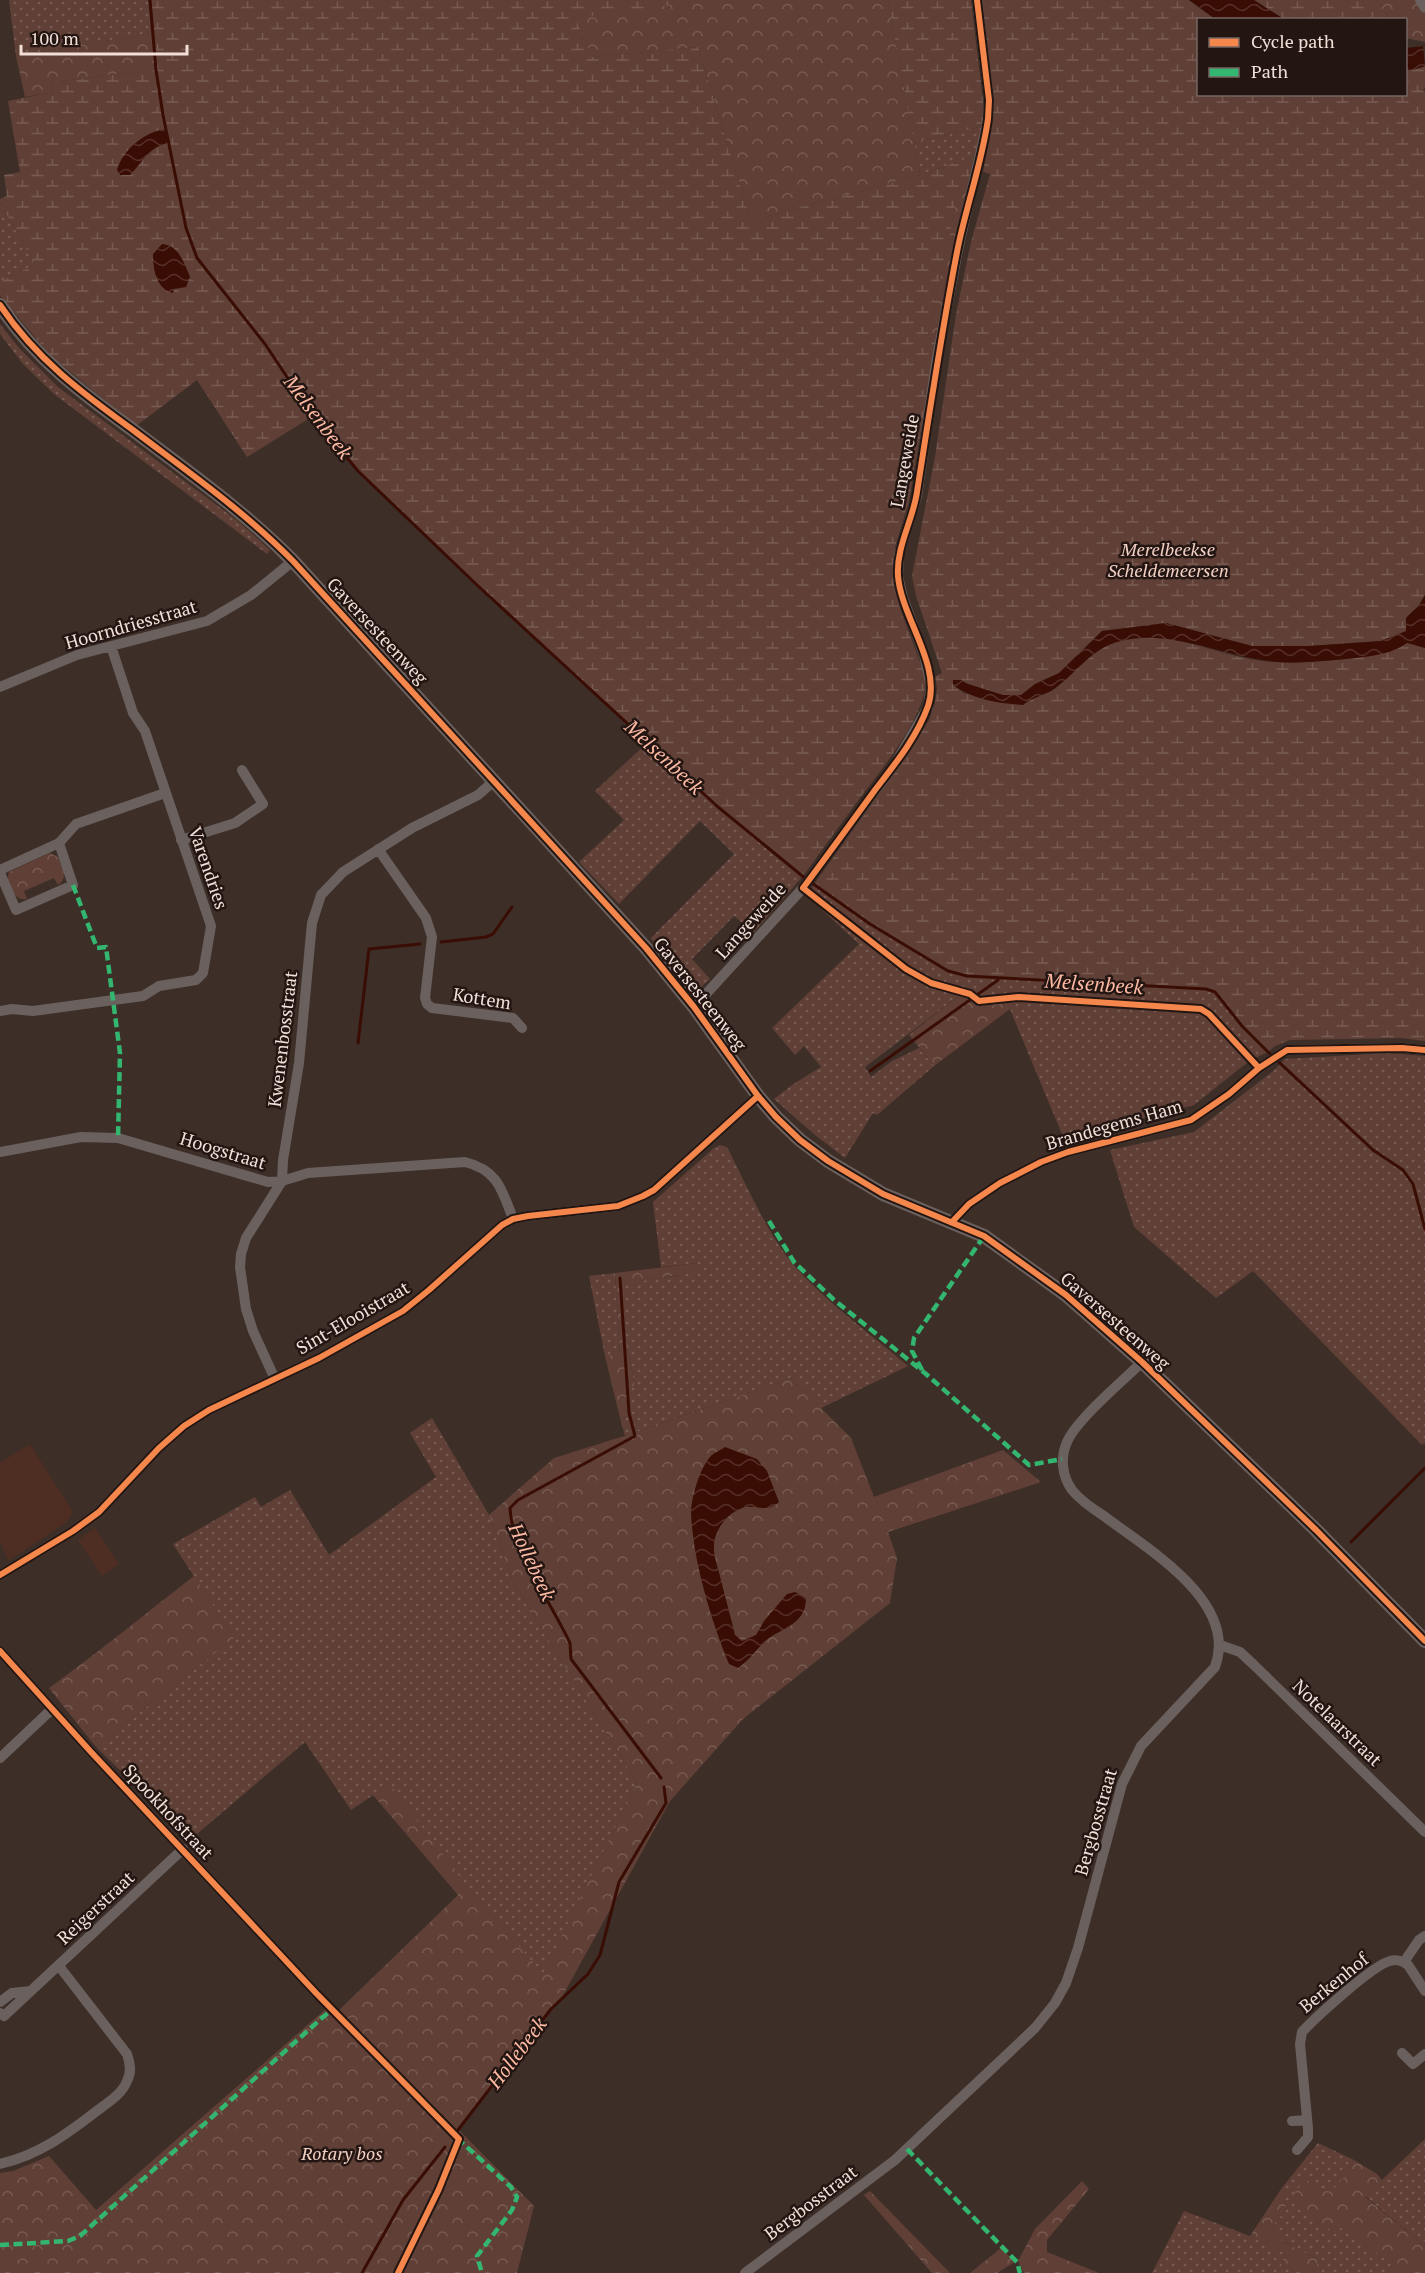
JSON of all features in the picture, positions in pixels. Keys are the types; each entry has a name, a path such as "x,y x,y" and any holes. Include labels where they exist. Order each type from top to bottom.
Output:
{"street":[{"name":"Langeweide","path":"694,1007 804,886 895,764 922,720 930,698 931,686 926,664 903,598 898,576 900,554 916,496 936,363 959,245 988,119 989,100 977,0"},
{"path":"1420,0 1425,8"},
{"name":"Gaversesteenweg","path":"0,305 28,343 65,379 232,504 292,561 495,780 646,948 694,1007 758,1096 800,1140 838,1168 883,1194 984,1236 1090,1315 1316,1530 1425,1641"},
{"name":"Hoorndriesstraat","path":"0,687 77,655 207,621 251,595 292,561"},
{"name":"Varendries","path":"0,1011 12,1009 33,1011 144,996 159,986 196,980 203,973 211,926 145,731 133,713 111,646"},
{"path":"181,840 235,823 263,804 242,770"},
{"name":"Kwenenbosstraat","path":"275,1380 253,1331 246,1309 240,1267 241,1254 246,1238 282,1181 283,1160 299,1063 315,909 321,896 332,882 378,849 412,828 478,795 495,780"},
{"path":"59,843 73,885 15,910 0,872 59,843 76,824 165,794"},
{"name":"Kottem","path":"378,849 426,918 432,937 425,998 427,1004 432,1008 513,1018 522,1028"},
{"name":"Brandegems Ham","path":"952,1222 969,1204 1000,1183 1041,1162 1068,1152 1191,1120 1280,1054 1295,1050 1402,1048 1425,1050"},
{"name":"Sint-Elooistraat","path":"0,1575 74,1531 99,1512 159,1448 184,1426 209,1410 329,1353 403,1311 489,1234 513,1219 618,1206 654,1190 758,1096"},
{"name":"Hoogstraat","path":"0,1152 81,1137 117,1138 268,1182 282,1181 308,1173 465,1162 477,1165 494,1176 500,1185 513,1219"},
{"path":"1142,1362 1075,1428 1067,1442 1062,1459 1064,1474 1072,1490 1180,1574 1200,1595 1213,1615 1220,1645"},
{"name":"Notelaarstraat","path":"1220,1645 1240,1652 1425,1832"},
{"name":"Bergbosstraat","path":"745,2273 908,2149 1035,2028 1055,2003 1066,1983 1078,1948 1113,1815 1133,1758 1153,1733 1209,1675 1215,1667 1220,1645"},
{"name":"Spookhofstraat","path":"0,1651 316,1993"},
{"path":"0,1758 52,1709"},
{"name":"Reigerstraat","path":"0,2013 4,2016 183,1849"},
{"path":"1425,1936 1414,1946 1404,1962 1425,1990"},
{"name":"Berkenhof","path":"1297,2150 1308,2137 1300,2044 1302,2032 1373,1970 1391,1960 1404,1962"},
{"path":"0,2164 15,2160 57,2141 121,2092 128,2079 130,2067 127,2054 59,1966"},
{"name":"Reigerstraat","path":"0,2002 12,1993 31,1991"},
{"path":"1402,2053 1413,2064 1425,2054"},
{"path":"1292,2121 1307,2120"}],"shaded area":[{"path":"30,1444 73,1512 67,1522 8,1561 0,1541 0,1463"},
{"path":"95,1528 119,1564 102,1576 78,1540"}],"green space":[{"path":"9,0 148,0 152,33 16,56"},
{"path":"151,0 691,0 692,2 575,18 592,57 698,47 751,221 920,175 974,156 968,185 960,186 927,339 936,342 909,501 895,547 893,567 900,608 926,678 924,693 902,741 803,876 718,807 477,585 358,471 313,416 247,457 197,380 136,426 51,356 0,296 0,282 35,264 0,203 0,199 7,196 4,175 20,172 8,101 53,92 52,82 156,70"},
{"path":"691,0 888,0 920,175 751,221 698,47 592,57 574,17 691,2"},
{"path":"888,0 971,0 984,110 983,126 914,143"},
{"name":"Merelbeekse Scheldemeersen","path":"980,0 1189,0 1214,18 1197,18 1197,96 1407,96 1407,70 1425,66 1423,91 1425,91 1425,595 1406,618 1407,631 1381,641 1308,646 1252,646 1166,623 1102,631 1059,673 1035,684 1021,695 1003,695 961,680 954,680 953,685 964,693 1023,705 1060,685 1100,650 1121,641 1141,638 1179,641 1234,656 1273,662 1355,658 1402,643 1425,648 1425,1041 1401,1038 1290,1040 1275,1046 1268,1052 1242,1026 1215,992 1206,989 967,976 948,971 870,924 814,884 900,765 929,720 935,703 937,688 935,677 942,673 916,596 912,576 935,457 956,314 971,242 990,174 983,172 993,118"},
{"path":"1254,0 1377,0 1389,18 1282,18"},
{"path":"1377,0 1415,0 1425,14 1425,42 1407,38 1407,18 1389,18"},
{"path":"152,33 156,70 52,82 53,92 25,97 16,56"},
{"path":"983,126 974,156 920,175 914,143"},
{"path":"960,185 968,185 936,342 927,339"},
{"path":"0,203 35,264 0,282"},
{"path":"0,324 19,348 58,387 238,521 270,550 267,554 54,394 23,364 0,334"},
{"path":"647,743 718,807 803,876 754,932 734,916 692,959 710,979 701,987 691,984 651,938 734,854 700,821 619,904 579,862 624,820 595,791"},
{"path":"50,853 58,857 64,872 61,882 58,885 54,878 24,891 27,899 18,897 8,882 9,872"},
{"path":"814,884 870,924 948,971 967,976 1206,989 1215,992 1242,1026 1268,1052 1249,1061 1194,1105 1064,1139 1007,1002 979,1004 960,995 865,1067 871,1077 892,1061 919,1048 934,1066 877,1115 873,1113 845,1158 774,1099 821,1067 804,1046 795,1055 772,1028 859,944 807,896"},
{"path":"960,995 979,1004 1007,1002 1010,1009 934,1066 909,1035"},
{"path":"1387,1053 1425,1056 1425,1443 1422,1445 1253,1271 1216,1298 1134,1227 1110,1150 1194,1132 1272,1072 1285,1059"},
{"path":"720,1145 727,1147 765,1222 792,1263 833,1304 908,1366 821,1408 791,1378 625,1436 620,1418 632,1415 626,1389 635,1385 626,1342 622,1283 677,1276 697,1263 661,1267 653,1202"},
{"path":"698,1263 698,1272 622,1284 626,1341 635,1386 626,1389 632,1415 620,1418 605,1356 620,1355 615,1273"},
{"path":"615,1273 620,1356 605,1356 589,1276"},
{"name":"Rotary bos","path":"791,1378 851,1438 874,1497 1003,1450 1041,1482 888,1532 897,1558 890,1603 743,1719 670,1801 562,1997 459,2130 534,2206 517,2273 0,2273 0,2173 13,2171 49,2156 96,2210 328,2007 335,2014 458,1895 373,1795 390,1785 467,1886 543,1974 637,1783 513,1582 489,1515 554,1458 637,1432"},
{"path":"432,1418 489,1515 513,1582 637,1783 543,1975 467,1886 373,1795 351,1810 305,1742 191,1839 96,1747 234,1638 173,1544 255,1497 261,1507 290,1490 329,1555 436,1477 410,1433"},
{"path":"194,1576 234,1638 96,1747 49,1688"},
{"path":"1425,2139 1425,2241 1422,2243 1365,2196"},
{"path":"1318,2143 1354,2160 1340,2183 1329,2193 1330,2230 1335,2223 1397,2267 1393,2273 1313,2273 1319,2260 1280,2240 1273,2231 1274,2224 1286,2210 1285,2198 1281,2189"},
{"path":"1354,2160 1377,2174 1382,2180 1365,2197 1422,2243 1425,2241 1425,2273 1393,2273 1396,2267 1335,2224 1330,2230 1291,2198 1305,2179 1329,2192 1340,2183"},
{"path":"1082,2181 1089,2189 1047,2240 1047,2252 1099,2273 1024,2273 1018,2261 1035,2229"},
{"path":"1281,2189 1285,2198 1286,2210 1274,2224 1273,2231 1280,2240 1319,2260 1313,2273 1297,2273 1281,2265 1285,2253 1250,2236"},
{"path":"870,2191 950,2273 932,2273 864,2195"},
{"path":"1184,2211 1250,2236 1285,2253 1281,2265 1297,2273 1152,2273"},
{"path":"1001,2248 1015,2262 997,2273 970,2273"}],"water":[{"path":"1189,0 1254,0 1282,18 1214,18"},
{"path":"1423,46 1425,66 1407,70 1407,48"},
{"path":"166,129 169,143 151,151 130,175 120,175 117,170 120,162 136,142 151,133"},
{"path":"162,244 177,251 190,277 186,287 174,289 173,293 167,291 159,283 155,272 153,254"},
{"path":"1425,595 1425,648 1407,643 1386,653 1370,656 1287,663 1250,658 1177,640 1140,638 1121,641 1100,650 1060,685 1023,705 986,700 953,685 953,680 961,680 1003,695 1021,695 1035,684 1059,673 1102,631 1166,623 1252,646 1308,646 1381,641 1406,631 1406,618"},
{"path":"725,1447 757,1459 767,1471 779,1502 769,1508 746,1507 735,1512 725,1520 714,1543 715,1558 735,1635 742,1641 756,1635 764,1621 787,1594 795,1592 806,1598 805,1608 797,1621 769,1638 738,1668 729,1664 716,1629 699,1570 692,1531 691,1507 703,1468 711,1456"}],"waterway":[{"name":"Melsenbeek","path":"150,0 156,70 163,115 186,228 197,258 265,344 313,416 358,471 477,585 718,807 806,879"},
{"name":"Melsenbeek","path":"812,883 870,924 948,971 967,976 1206,989 1215,992 1242,1026 1268,1052 1373,1150 1403,1170 1413,1184 1425,1229"},
{"path":"441,942 486,937 493,934 512,907"},
{"path":"358,1043 369,949 420,944"},
{"path":"870,1071 998,980"},
{"name":"Hollebeek","path":"620,1278 629,1413 635,1436 518,1500 510,1508 517,1540 570,1643 571,1659 661,1778"},
{"path":"1351,1542 1425,1468"},
{"name":"Hollebeek","path":"458,2130 551,2009 588,1974 600,1955 619,1882 666,1803 664,1787"},
{"name":"Hollebeek","path":"362,2273 403,2200 445,2147"}],"marked path":[{"path":"73,885 97,948 106,947 120,1053 118,1138"},
{"path":"769,1221 794,1262 833,1299 926,1374 1029,1465 1062,1459"},
{"path":"922,1370 912,1351 914,1338 984,1236"},
{"path":"0,2245 68,2241 80,2236 323,2017 328,2013 336,2013"},
{"path":"457,2138 511,2187 517,2197 512,2210 477,2256 482,2273"},
{"path":"907,2149 1017,2262 1020,2273"}],"cycle path":[{"path":"977,0 989,100 988,119 952,277 915,502 898,565 901,592 930,674 931,690 928,706 905,750 803,888 906,969 931,983 970,994 979,1001 1019,997 1201,1009 1209,1014 1259,1068"},
{"path":"0,305 28,342 60,374 235,509 293,561 646,948 694,1007 758,1096 800,1140 828,1161 883,1194 984,1236 1066,1295 1142,1362 1316,1530 1425,1641"},
{"path":"952,1222 969,1204 1000,1183 1041,1162 1068,1152 1191,1120 1229,1094 1259,1068 1287,1050 1402,1048 1425,1050"},
{"path":"0,1575 73,1531 99,1512 159,1448 184,1426 209,1410 319,1358 403,1311 502,1225 513,1219 618,1206 654,1190 758,1096"},
{"path":"0,1651 316,1993 459,2139 439,2189 398,2273"}]}
